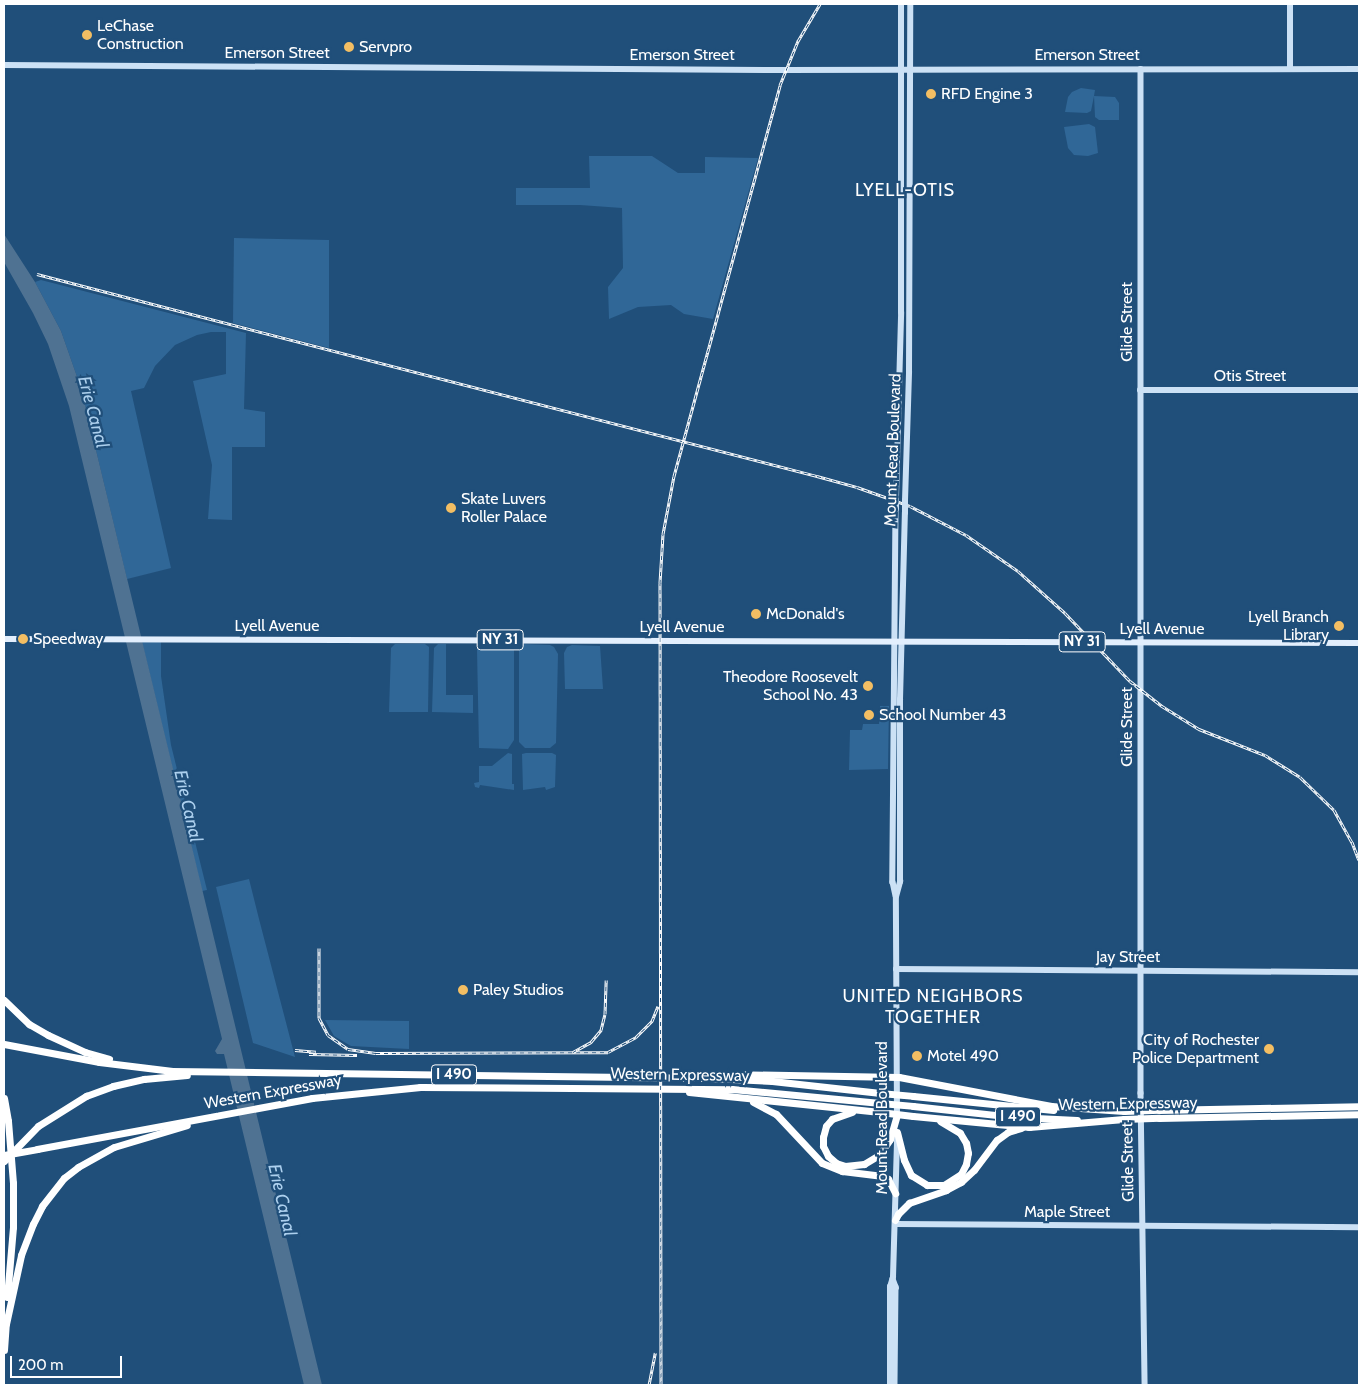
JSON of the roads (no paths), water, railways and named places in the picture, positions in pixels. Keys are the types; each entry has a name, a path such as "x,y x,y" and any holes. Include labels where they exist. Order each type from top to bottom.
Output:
{"highway":[{"path":"4,1000 30,1024 69,1046 103,1058 161,1069"},
{"name":"Western Expressway","path":"4,1044 99,1062 161,1069 259,1073 650,1077 751,1080 1048,1110 1124,1115"},
{"path":"4,1161 38,1126 86,1096 113,1086 144,1079 215,1072"},
{"path":"650,1077 711,1074 897,1076 1045,1105 1124,1115"},
{"name":"Western Expressway","path":"4,1154 339,1094 427,1087 752,1090 1029,1118 1351,1110 1359,1106"},
{"path":"643,1088 1034,1127"},
{"path":"731,1096 755,1102 773,1111 818,1159 828,1166 842,1171 883,1176 889,1181 895,1193"},
{"path":"4,1098 13,1183 13,1227 4,1350"},
{"name":"Western Expressway","path":"1351,1110 1359,1114"},
{"path":"880,1112 848,1112 831,1120 826,1127 822,1139 829,1157 838,1164 850,1167 874,1160 889,1141 897,1115"},
{"path":"6,1324 21,1255 33,1224 42,1206 64,1178 78,1167 114,1147 224,1114"},
{"path":"895,1222 898,1214 908,1203 946,1190 964,1180 1000,1137 1014,1130 1124,1115"},
{"path":"897,1132 905,1164 917,1180 929,1185 940,1186 952,1182 959,1175 965,1166 968,1154 966,1144 961,1135 944,1123 913,1116"}],"main road":[{"name":"Lyell Avenue","path":"4,639 1359,643"}],"street":[{"name":"Mount Read Boulevard","path":"890,1385 890,1287 893,1279 897,1132 896,897 894,882 898,641 896,497 900,356 901,4"},
{"name":"Mount Read Boulevard","path":"898,641 905,513 909,372 910,4"},
{"path":"1290,4 1290,69"},
{"name":"Emerson Street","path":"4,65 1359,69"},
{"name":"Glide Street","path":"1141,69 1140,390 1145,1385"},
{"path":"909,340 900,356 909,372"},
{"name":"Otis Street","path":"1140,390 1359,390"},
{"name":"Jay Street","path":"896,970 1359,972"},
{"name":"Maple Street","path":"895,1222 1359,1227"},
{"name":"Mount Read Boulevard","path":"893,1279 896,1287 895,1385"}],"railway":[{"path":"661,1385 660,583 663,534 674,476 780,85 798,41 820,4"},
{"path":"37,274 817,476 857,487 910,506 966,535 1018,571 1065,613 1130,681 1162,706 1199,729 1265,755 1300,777 1334,810 1352,842 1359,860"},
{"path":"319,948 319,1018 328,1035 348,1049 376,1053 608,1052 636,1037 652,1021 658,1006"},
{"path":"573,1052 591,1042 601,1030 605,1014 606,980"},
{"path":"295,1050 316,1052"},
{"path":"309,1054 357,1055"},
{"path":"649,1385 655,1353"}],"place":[{"name":"LeChase Construction","path":"87,35"},
{"name":"Servpro","path":"349,47"},
{"name":"RFD Engine 3","path":"931,94"},
{"name":"Skate Luvers Roller Palace","path":"451,508"},
{"name":"McDonald's","path":"756,614"},
{"name":"Lyell Branch Library","path":"1339,626"},
{"name":"Speedway","path":"23,639"},
{"name":"Theodore Roosevelt School No. 43","path":"868,686"},
{"name":"School Number 43","path":"869,715"},
{"name":"Paley Studios","path":"463,990"},
{"name":"City of Rochester Police Department","path":"1269,1049"},
{"name":"Motel 490","path":"917,1056"}],"district":[{"name":"LYELL-OTIS","path":"905,190"},
{"name":"UNITED NEIGHBORS TOGETHER","path":"933,1007"}],"water label":[{"name":"Erie Canal","path":"93,412"},
{"name":"Erie Canal","path":"188,806"},
{"name":"Erie Canal","path":"282,1200"}]}
